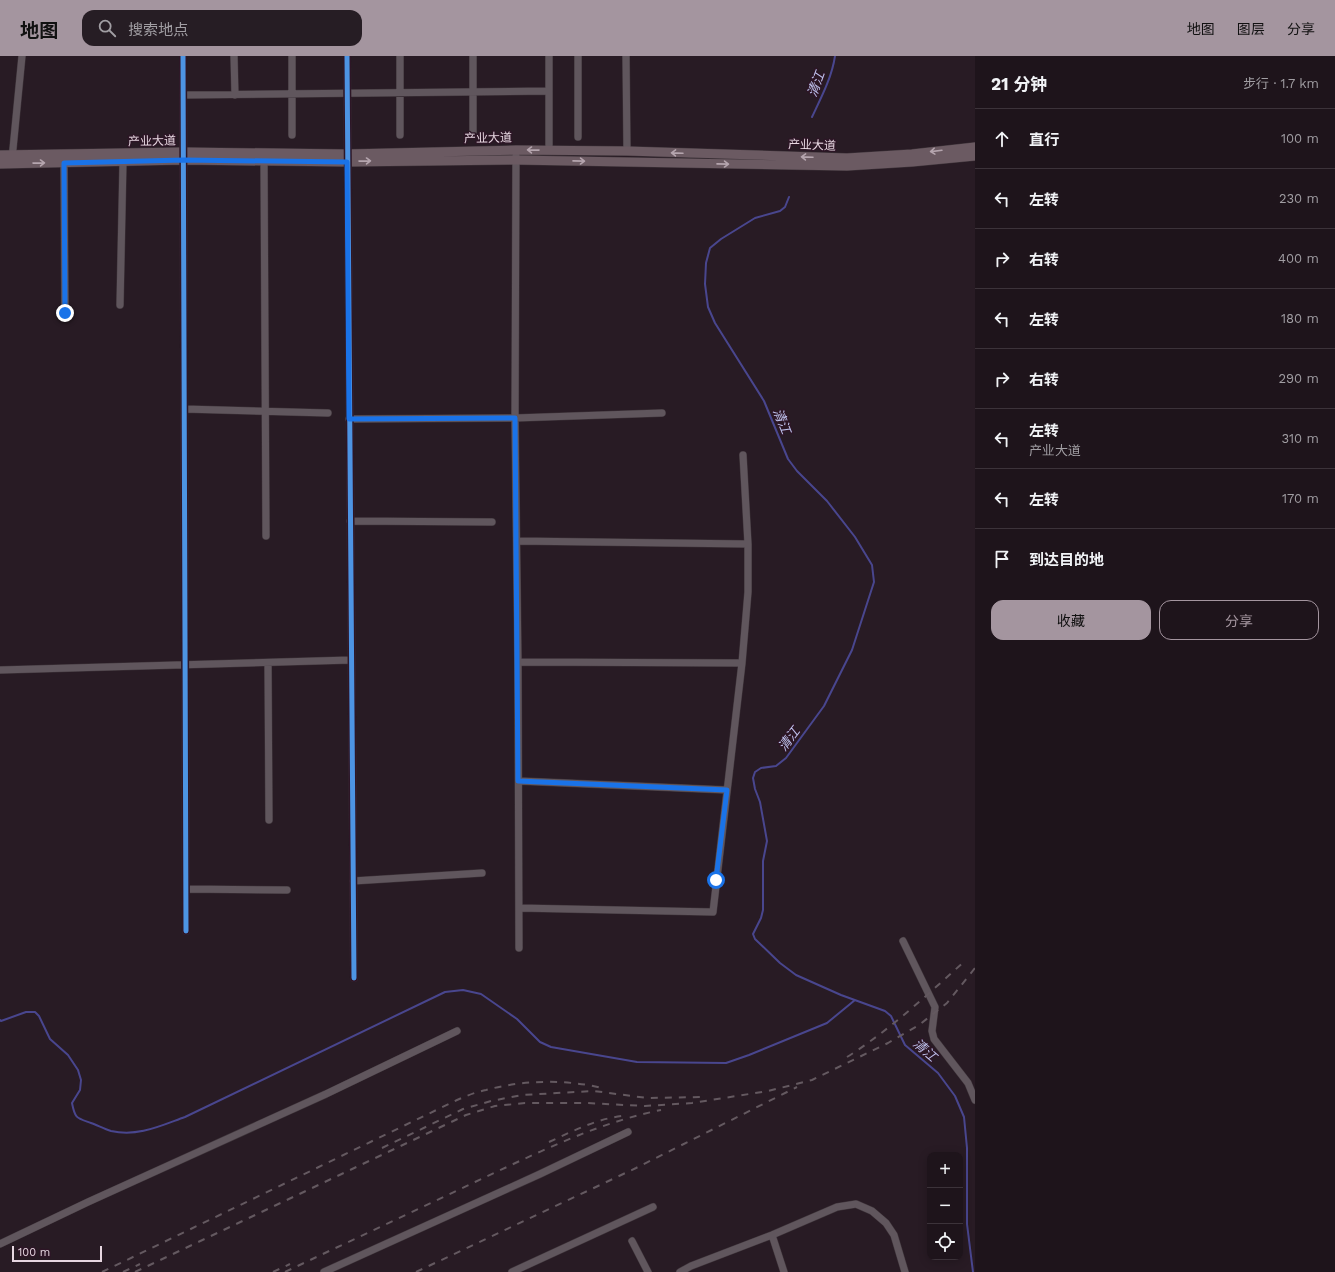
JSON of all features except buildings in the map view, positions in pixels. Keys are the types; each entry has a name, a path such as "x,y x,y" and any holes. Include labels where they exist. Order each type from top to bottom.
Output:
{"main road":[{"name":"产业大道","path":"0,155 12,159 64,163 123,162 184,156 264,161 516,150 627,151 847,158 912,154 975,147"},
{"name":"产业大道","path":"0,164 12,159 184,156 847,166 975,156"}],"street":[{"path":"12,159 22,56"},
{"path":"183,56 186,931"},
{"path":"234,56 234,95"},
{"path":"292,56 292,135"},
{"path":"347,56 354,978"},
{"path":"400,56 400,135"},
{"path":"473,56 473,132"},
{"path":"548,56 549,150"},
{"path":"578,56 578,137"},
{"path":"626,56 627,151"},
{"path":"183,95 549,92"},
{"path":"516,150 515,418 519,948"},
{"path":"264,161 266,536"},
{"path":"120,305 123,162"},
{"path":"64,163 65,313"},
{"path":"184,409 328,413"},
{"path":"349,419 515,418 662,413"},
{"path":"519,908 713,912 742,663 748,592 748,544 743,455"},
{"path":"350,521 492,522"},
{"path":"517,541 748,544"},
{"path":"0,670 351,660"},
{"path":"518,662 742,663"},
{"path":"268,663 269,820"},
{"path":"518,781 727,790"},
{"path":"353,881 482,873"},
{"path":"186,889 287,890"},
{"path":"903,941 935,1007 932,1031 934,1039 968,1083 975,1100"},
{"path":"0,1244 88,1202 326,1094 457,1031"},
{"path":"324,1272 540,1174 628,1132"},
{"path":"680,1272 691,1266 837,1207 856,1204 872,1211 886,1223 894,1235 905,1272"},
{"path":"512,1272 653,1207"},
{"path":"772,1234 784,1272"},
{"path":"632,1241 648,1272"}],"waterway":[{"name":"清江","path":"812,117 829,80 835,56"},
{"name":"清江","path":"789,197 785,207 780,211 755,218 721,239 710,248 706,263 705,284 708,307 715,323 764,401 788,459 797,471 827,501 855,537 872,565 874,582 852,650 824,706 786,758 776,766 761,768 755,772 753,778 760,802 767,841 763,861 763,910 761,918 753,934 755,939 780,963 796,975 841,995 885,1011 891,1016 905,1045 938,1073 955,1096 964,1117 967,1148 967,1224 973,1272"},
{"path":"0,1020 1,1021 26,1012 35,1012 39,1016 50,1039 68,1055 78,1070 81,1080 80,1090 72,1103 77,1117 111,1131 130,1133 149,1130 185,1117 445,992 463,990 481,994 517,1019 540,1042 551,1047 637,1062 726,1063 827,1023 855,1000"}],"railway":[{"path":"847,1057 894,1023 966,960"},
{"path":"135,1272 466,1115 495,1106 525,1103 586,1103 645,1106 692,1103 768,1091 812,1080 888,1043 919,1025 947,1003 975,968"},
{"path":"102,1272 471,1094 515,1084 544,1082 573,1083 602,1088"},
{"path":"416,1272 636,1168 797,1087"},
{"path":"382,1148 463,1109 491,1101 522,1095 594,1091 647,1098 701,1097"},
{"path":"285,1272 566,1140 613,1123 661,1110"},
{"path":"549,1142 594,1123 622,1116"},
{"path":"123,1272 140,1264"},
{"path":"273,1272 290,1264"}],"cycle path":[{"path":"183,56 186,931"},
{"path":"347,56 354,978"}],"route":[{"path":"65,313 64,163 184,160 347,162 349,419 515,418 518,781 727,790 716,880"}]}
